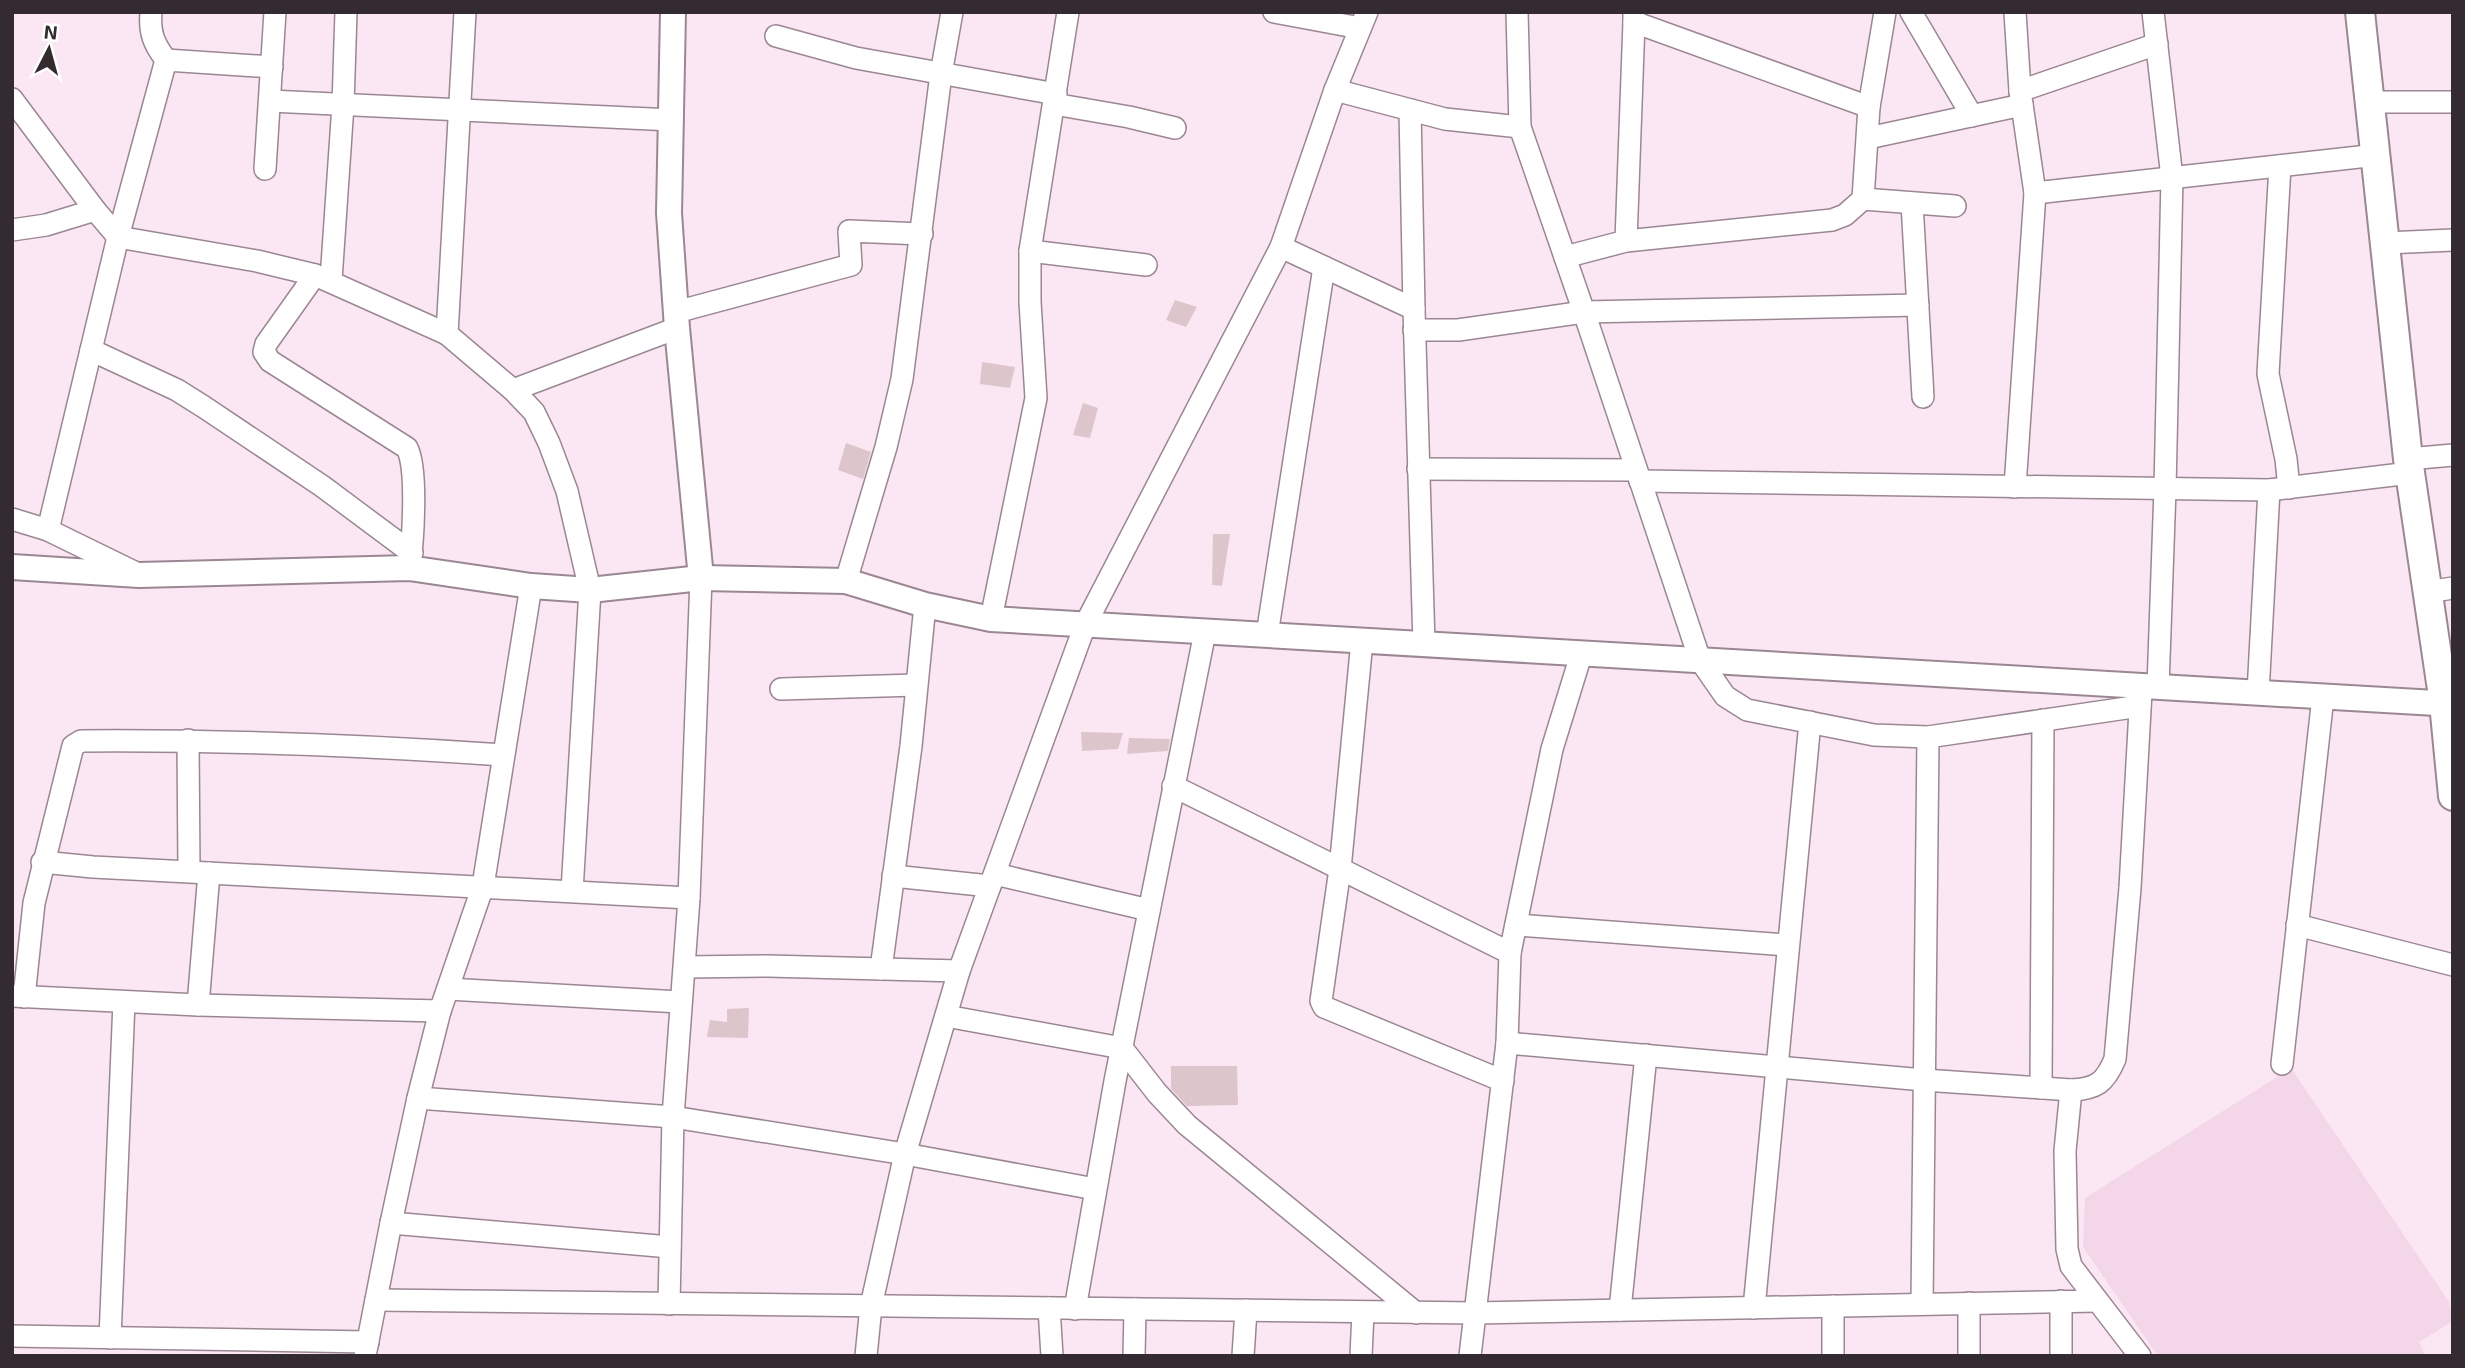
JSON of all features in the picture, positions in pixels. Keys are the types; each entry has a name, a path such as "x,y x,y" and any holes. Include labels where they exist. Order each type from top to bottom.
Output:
{"main road":[{"path":"2360,12 2409,466 2440,590 2453,796"}],"street":[{"path":"48,530 118,237 166,60 155,44 150,22 151,12"},
{"path":"265,169 275,12"},
{"path":"346,12 343,105 323,278 266,344 264,352 270,361 407,448 412,465 410,560"},
{"path":"447,334 465,12"},
{"path":"669,1304 673,1117 689,898 701,578 676,320 669,213 673,12"},
{"path":"846,581 886,447 902,379 941,74 952,12"},
{"path":"991,619 1036,398 1030,251 1068,12"},
{"path":"866,1356 871,1306 905,1154 959,971 1085,625 1282,247 1335,90 1364,20 1274,12"},
{"path":"1517,12 1520,127 1700,660 1725,696 1747,710 1810,723 1874,735 1928,737 2043,720 2146,693"},
{"path":"1565,257 1626,241 1832,220 1845,215 1863,199 1870,107 1885,12"},
{"path":"1911,12 1972,116"},
{"path":"2015,12 2021,98 2035,192 2015,487"},
{"path":"1507,1043 1924,1080 2071,1090 2090,1089 2102,1082 2115,1059 2165,489 2172,178 2153,12"},
{"path":"1626,241 1634,17 1870,107"},
{"path":"776,36 856,58 1055,99 1175,128"},
{"path":"1868,138 1972,116 2157,44"},
{"path":"166,60 272,67"},
{"path":"1335,90 1445,119 1520,127"},
{"path":"12,99 118,237 257,261 323,278 447,334 513,390 534,412 567,491 590,590 572,891"},
{"path":"270,101 672,120"},
{"path":"2371,102 2453,102"},
{"path":"1410,110 1424,644"},
{"path":"2035,192 2377,155"},
{"path":"2258,693 2279,489 2286,459 2268,374 2280,166"},
{"path":"1863,199 1955,206"},
{"path":"1912,203 1923,397"},
{"path":"12,230 46,225 95,210"},
{"path":"513,390 676,320 851,265 849,231 922,234"},
{"path":"2386,243 2453,240"},
{"path":"1282,247 1324,267 1414,320 1458,330 1584,312 1918,305"},
{"path":"1030,251 1146,265"},
{"path":"1267,635 1324,267"},
{"path":"91,350 177,390 204,407 322,486 410,560"},
{"path":"1418,469 2015,487 2279,489 2409,466 2444,456 2453,437"},
{"path":"12,519 48,530 139,575"},
{"path":"12,567 139,575 410,560 531,586 590,590 701,578 846,581 925,605 991,619 1700,660 2146,693 2258,693 2448,704"},
{"path":"12,1336 70,1347 110,1338 209,1348 367,1349 418,1098 440,1011 483,886 531,586"},
{"path":"881,969 911,746 925,605"},
{"path":"1074,1309 1122,1048 1205,632"},
{"path":"1362,641 1340,869 1321,1001 1324,1007 1503,1081"},
{"path":"1470,1356 1507,1043 1510,953 1552,748 1581,655"},
{"path":"781,689 916,685"},
{"path":"2282,1064 2323,697"},
{"path":"2041,1088 2043,720"},
{"path":"1754,1308 1810,723"},
{"path":"1922,1304 1928,737"},
{"path":"440,1011 18,997 42,862 73,746 81,741 188,740 407,748 503,755"},
{"path":"188,740 199,872 198,1005"},
{"path":"1173,786 1510,953"},
{"path":"42,862 689,898"},
{"path":"893,876 993,880 1149,910"},
{"path":"1516,925 1787,946"},
{"path":"2297,925 2453,965"},
{"path":"685,967 768,966 959,971"},
{"path":"449,989 680,1002"},
{"path":"110,1338 124,1002"},
{"path":"946,1016 1122,1048 1157,1093 1187,1125 1416,1312"},
{"path":"1620,1310 1646,1055"},
{"path":"2071,1090 2065,1151 2067,1249 2071,1266 2140,1356"},
{"path":"418,1098 673,1117 905,1154 1095,1189"},
{"path":"391,1223 670,1247"},
{"path":"376,1300 1476,1313 2098,1301"},
{"path":"2061,1301 2061,1356"},
{"path":"1969,1303 1969,1356"},
{"path":"1833,1306 1833,1356"},
{"path":"1049,1308 1052,1356"},
{"path":"1134,1356 1135,1309"},
{"path":"1243,1356 1246,1310"},
{"path":"1361,1356 1363,1312"}],"shaded area":[{"path":"2291,1068 2449,1302 2453,1321 2419,1342 2425,1356 2158,1356 2083,1247 2085,1198"}],"building":[{"path":"1175,300 1197,307 1186,327 1166,320"},
{"path":"982,362 1015,367 1010,388 980,384"},
{"path":"1083,403 1098,408 1090,438 1073,435"},
{"path":"846,443 871,452 863,479 838,470"},
{"path":"1213,534 1230,534 1222,586 1212,585"},
{"path":"1081,732 1123,733 1118,749 1082,751"},
{"path":"1129,738 1170,739 1168,751 1127,754"},
{"path":"749,1008 748,1038 707,1037 710,1020 727,1022 727,1009"},
{"path":"1171,1066 1237,1066 1238,1105 1187,1106 1171,1089"}]}
